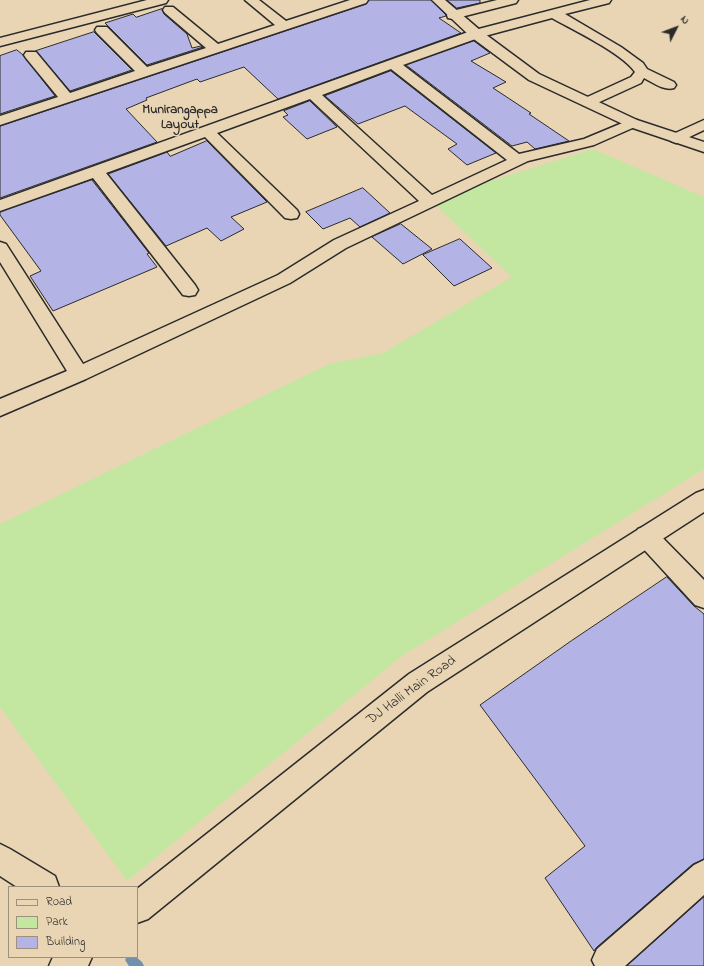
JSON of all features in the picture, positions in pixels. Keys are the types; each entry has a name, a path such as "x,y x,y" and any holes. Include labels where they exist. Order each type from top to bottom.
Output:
{"street":[{"path":"251,0 284,26"},
{"path":"0,121 362,0"},
{"path":"438,0 476,34 534,77 632,123 704,147"},
{"path":"453,15 512,0"},
{"path":"0,206 476,34 553,13 586,2 605,0"},
{"path":"0,42 166,5 216,49"},
{"path":"553,13 625,55 641,68 642,72 669,84"},
{"path":"102,30 145,73"},
{"path":"31,55 68,99"},
{"path":"393,64 518,161"},
{"path":"588,102 636,80 642,72"},
{"path":"312,93 430,202"},
{"path":"0,408 78,374 284,279 340,244 518,161 589,142 632,123"},
{"path":"676,138 704,124"},
{"path":"207,131 292,214"},
{"path":"96,171 189,290"},
{"path":"0,248 78,374"},
{"name":"DJ Halli Main Road","path":"138,907 418,682 704,500"},
{"path":"646,536 704,598"},
{"path":"0,859 42,886"},
{"path":"608,960 704,875"},
{"path":"65,966 75,958"}],"green space":[{"path":"593,149 704,197 704,469 402,656 127,881 0,707 0,524 329,364 383,353 512,277 430,200"}],"building":[{"path":"369,0 431,0 446,15 439,18 461,33 278,99 244,67 200,82 197,79 146,98 147,100 126,109 157,142 0,198 0,126 366,4"},
{"path":"447,0 480,0 480,3 457,8"},
{"path":"162,9 164,14 187,34 192,48 203,47 147,65 105,23 133,14 136,17"},
{"path":"94,32 132,70 70,91 36,51"},
{"path":"474,41 490,53 471,61 506,82 493,88 531,113 529,114 569,141 535,149 527,142 512,146 406,65"},
{"path":"17,50 23,55 55,96 0,114 0,56"},
{"path":"391,71 496,153 467,165 448,149 457,144 405,106 358,124 325,96"},
{"path":"310,101 337,127 307,139 283,117 288,115 284,111"},
{"path":"207,141 267,202 231,217 244,229 221,241 207,228 166,246 108,174 167,152 170,156"},
{"path":"92,180 149,253 147,254 157,267 53,311 30,276 41,271 0,215 0,212"},
{"path":"363,188 390,213 360,227 350,218 323,229 306,212"},
{"path":"401,224 432,249 403,264 372,237"},
{"path":"460,239 492,268 454,286 423,255"},
{"path":"667,577 694,606 704,614 704,859 693,864 594,951 545,878 585,846 480,705 571,641"},
{"path":"704,897 704,966 627,966"}],"waterway":[{"path":"131,960 138,966"}],"district":[{"name":"Munirangappa Layout","path":"180,118"}]}
